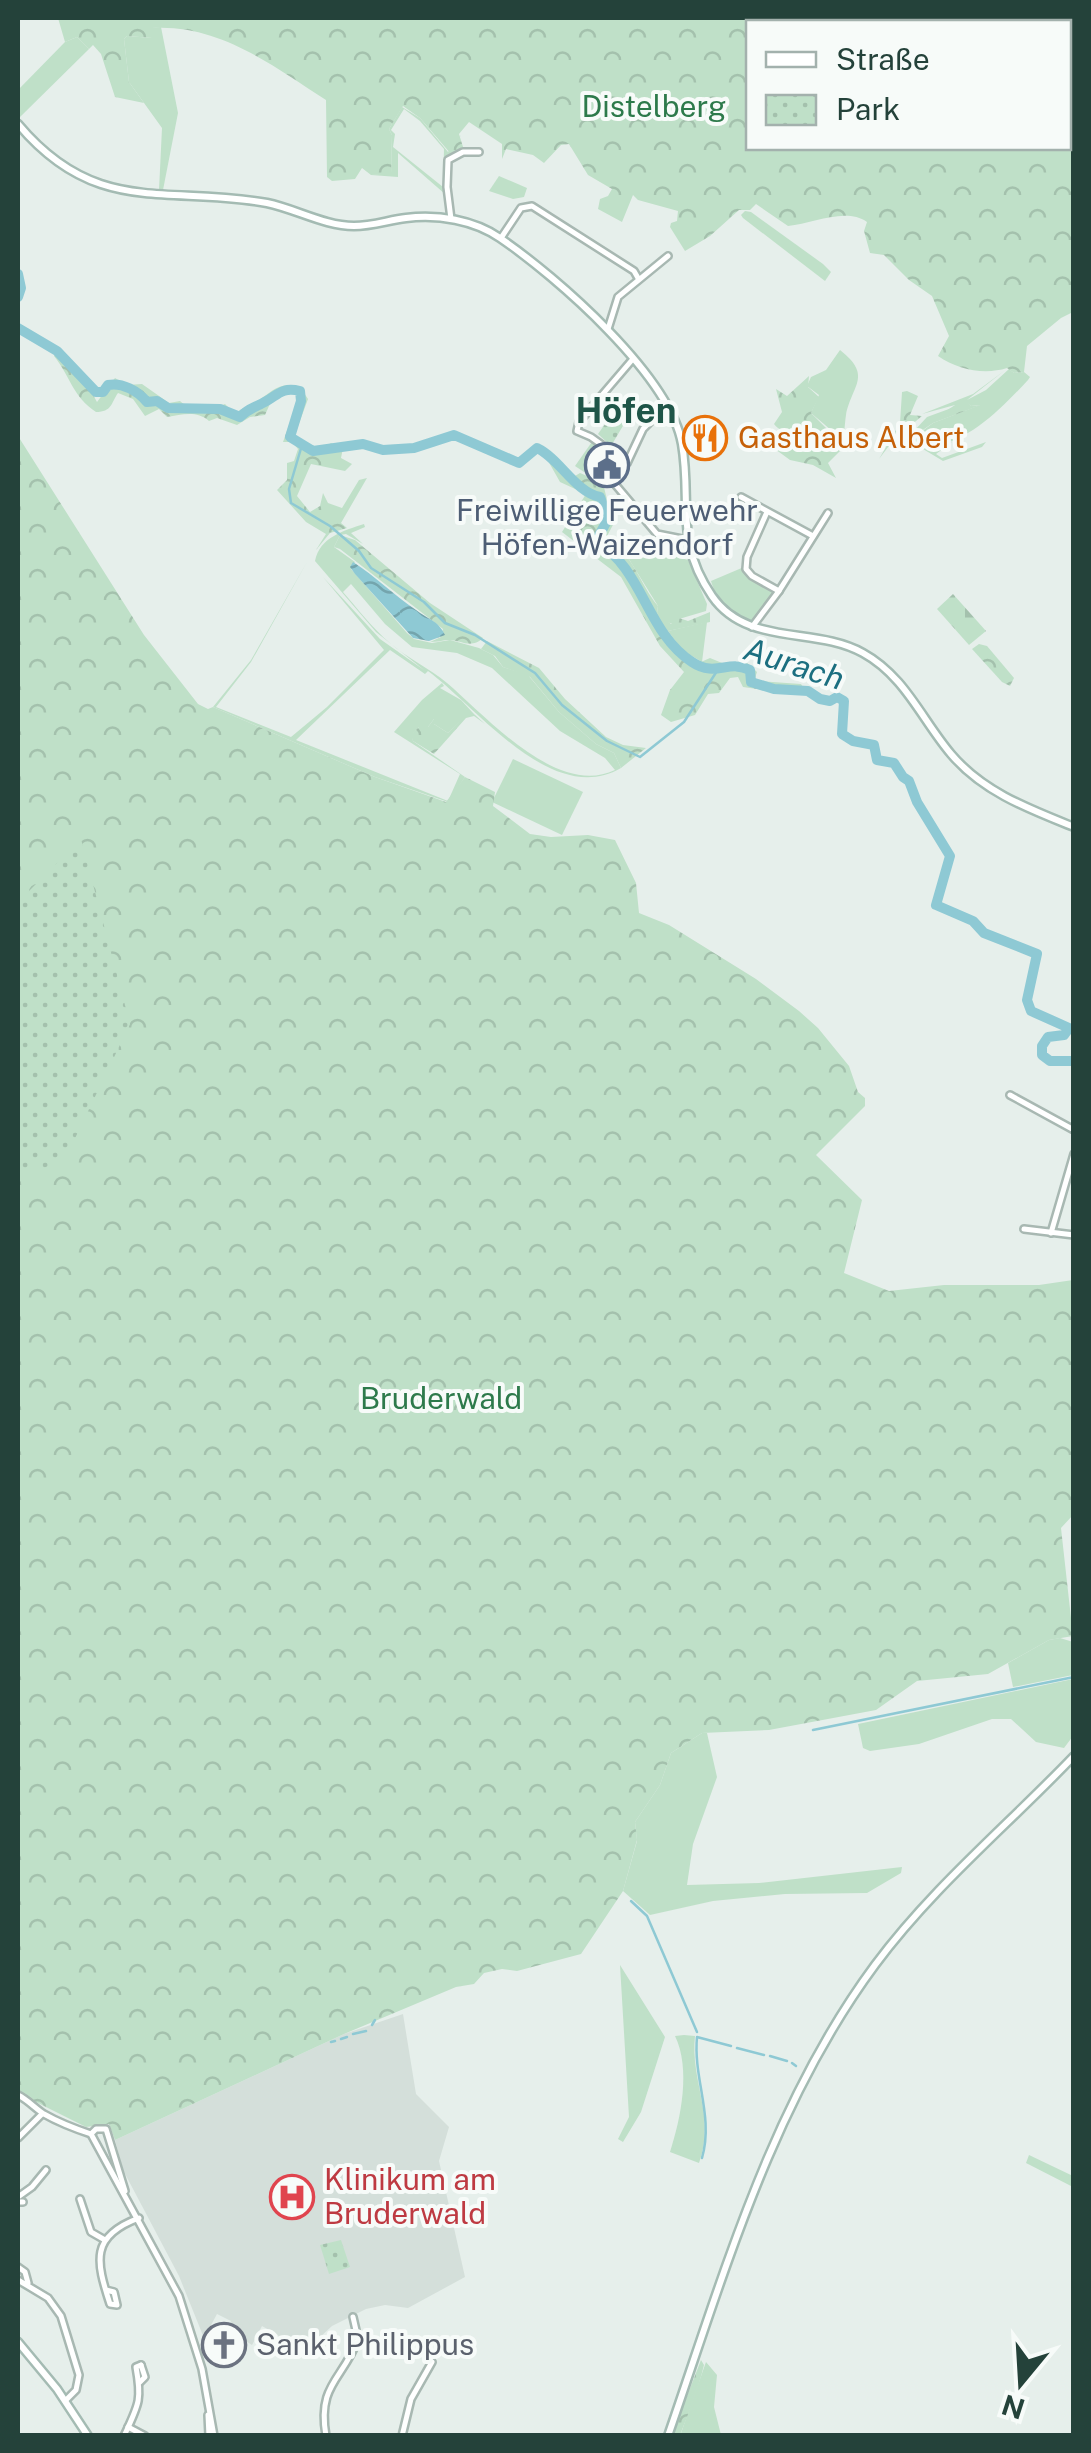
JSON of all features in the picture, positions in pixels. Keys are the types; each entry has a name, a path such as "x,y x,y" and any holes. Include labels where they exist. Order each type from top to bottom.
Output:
{"street":[{"path":"18,124 57,161 110,188 158,196 268,204 342,225 423,216 451,219 501,238 543,270 607,332 668,404 676,419 683,453 686,540 717,603 756,628 846,645 872,658 902,685 964,768 1010,799 1074,827"},
{"path":"451,219 446,183 448,160 463,152 480,152"},
{"path":"501,238 521,208 532,206 572,229 638,278"},
{"path":"607,332 618,297 668,256"},
{"path":"632,360 579,422 576,431 592,437 627,463 650,419 668,404"},
{"path":"614,483 657,534 686,540"},
{"path":"741,497 813,536"},
{"path":"767,512 746,568 752,576 780,591"},
{"path":"756,628 828,513"},
{"path":"1010,1095 1074,1130"},
{"path":"1051,1234 1074,1154"},
{"path":"1024,1229 1074,1236"},
{"path":"668,2436 756,2185 830,2036 873,1967 915,1916 1074,1756"},
{"path":"18,2095 42,2114 91,2134 128,2198 185,2311 208,2402 211,2436"},
{"path":"18,2138 42,2114"},
{"path":"91,2134 96,2128 108,2130 128,2198"},
{"path":"19,2200 46,2170"},
{"path":"80,2198 91,2232 106,2240"},
{"path":"106,2290 98,2266 106,2240 116,2227 139,2218"},
{"path":"18,2267 25,2272 30,2286"},
{"path":"18,2280 57,2308 78,2366 78,2384 65,2401"},
{"path":"326,2436 324,2402 357,2342 354,2317"},
{"path":"18,2342 88,2436"},
{"path":"402,2436 411,2399 432,2362"},
{"path":"124,2436 139,2401 140,2382"},
{"path":"128,2427 145,2436"}],"shaded area":[{"name":"Klinikum am Bruderwald","path":"403,2014 416,2094 449,2127 439,2161 465,2277 408,2308 385,2305 366,2309 332,2326 318,2339 282,2349 278,2335 262,2326 252,2345 228,2327 231,2321 217,2314 204,2338 179,2276 123,2170 115,2140 344,2034"}],"green space":[{"name":"Distelberg","path":"58,18 1073,18 1073,312 1027,346 1024,372 963,368 938,356 949,336 932,296 884,255 870,253 864,231 867,222 858,218 839,216 788,226 756,204 750,210 739,210 710,236 685,251 670,227 677,221 678,211 638,200 633,195 622,222 598,209 600,199 612,189 588,175 569,144 561,145 544,163 533,155 506,149 502,159 502,144 469,122 459,134 464,150 451,154 420,118 403,106 389,129 391,174 371,175 362,168 355,179 332,181 327,177 326,100 244,49 176,29 152,28 152,38 127,36 124,39 129,82 144,103 115,97 101,54 77,37 65,42"},
{"path":"161,27 178,113 163,190 159,190 162,128 129,82 124,39 152,38 151,28"},
{"path":"77,37 89,49 19,118 18,90 65,42"},
{"path":"402,107 420,118 448,152 461,135 446,163 448,215 417,214 447,213 445,194 398,153 398,177 371,175 391,173 389,129","holes":["404,109 444,149 443,187 393,147 395,134 391,130"]},
{"path":"499,176 527,188 524,197 513,199 489,191"},
{"path":"745,211 823,264 831,272 825,281 743,218"},
{"path":"60,348 78,368 97,402 115,378 127,385 142,384 169,403 180,401 202,409 225,404 235,414 281,386 300,387 308,399 294,437 318,451 331,443 343,448 341,458 352,464 345,471 311,464 297,496 310,512 320,506 323,493 328,503 342,508 359,480 367,478 341,523 347,528 330,533 316,550 326,534 306,522 277,490 287,480 287,463 294,461 298,449 292,442 283,442 299,397 297,393 289,391 273,397 265,415 250,417 237,425 217,418 209,421 194,414 167,417 159,409 145,416 133,399 118,393 108,409 96,412 77,393 54,356"},
{"path":"840,350 856,367 858,381 844,432 838,436 811,413 819,395 807,386 811,377 826,370"},
{"path":"1009,369 1030,377 984,422 960,438 931,448 917,435 933,423 980,405 968,403 946,411 955,405 922,414 973,394 1004,371 967,400 986,390"},
{"path":"809,376 808,387 819,397 811,413 834,436 842,435 849,442 828,463 836,478 813,465 790,460 764,441 771,428 794,447 824,447 809,431 785,431 774,424 782,412 776,389 787,396"},
{"path":"902,392 918,396 910,415 922,416 901,430 879,459 900,423"},
{"path":"968,402 971,406 981,405 933,423 917,434 931,447 952,442 936,454 942,458 986,442 982,447 943,461 903,437 927,417"},
{"path":"619,404 630,414 611,446 598,434"},
{"name":"Bruderwald","path":"18,436 144,635 198,704 446,802 465,777 495,792 493,806 530,834 588,835 615,840 636,883 639,913 669,925 756,979 818,1028 849,1066 858,1092 865,1098 865,1106 816,1155 862,1200 844,1273 889,1291 1073,1280 1073,1515 1061,1528 1073,1636 1049,1640 988,1674 917,1681 876,1710 769,1730 702,1733 671,1753 660,1785 635,1822 637,1840 623,1891 581,1954 517,1971 484,1973 474,1984 456,1987 344,2034 115,2140 109,2124 86,2127 18,2093"},
{"path":"594,439 610,450 590,476 575,466"},
{"path":"553,454 575,476 580,473 599,481 600,470 612,480 604,487 610,513 603,513 594,502 584,515 600,524 615,521 606,538 630,560 658,606 657,613 671,624 679,618 688,621 710,612 710,622 668,631 682,650 701,662 710,658 727,665 745,661 757,672 758,681 803,687 771,691 743,687 738,677 730,678 719,693 708,694 695,715 671,722 661,715 670,690 684,672 660,646 621,577 562,532 586,494 560,482 547,459"},
{"path":"364,524 365,527 351,533 363,544 346,534 340,535 334,547 355,562 351,569 407,633 432,643 450,640 479,648 493,655 503,667 528,675 559,712 596,744 614,753 621,768 595,777 569,775 543,764 492,728 448,687 428,671 425,674 390,650 296,740 448,801 460,774 394,732 442,683 440,688 461,700 474,714 468,714 448,733 434,724 434,719 412,735 413,741 465,777 448,802 375,777 213,707 251,660 307,562 251,662 216,707 291,737 384,650 323,577 380,639 440,678 524,749 570,773 593,776 615,770 605,758 560,731 492,668 457,653 412,647 385,624 351,584 343,592 393,645 376,632 315,561 327,541 341,532"},
{"path":"340,535 355,540 430,603 483,638 470,644 451,640 430,642 441,637 443,629 334,547"},
{"path":"638,541 653,550 688,560 707,604 706,611 673,624 663,621 622,548"},
{"path":"744,567 773,592 752,621 727,606 711,581"},
{"path":"953,594 986,631 969,645 937,609"},
{"path":"707,622 702,662 682,650 668,631"},
{"path":"487,641 539,668 606,737 623,745 646,748 621,768 614,753 596,744 559,712 530,677 503,667 495,656 481,649"},
{"path":"979,644 987,646 1014,678 1010,686 972,649"},
{"path":"468,713 474,714 485,724 474,716 466,718 434,754 413,741 411,735 419,727 428,727 434,719 434,724 448,733"},
{"path":"513,759 583,792 562,835 492,802"},
{"path":"81,839 130,1024 66,1157 44,1168 18,1170 18,886 26,894"},
{"path":"1060,1638 1073,1642 1073,1675 1013,1687 1008,1663"},
{"path":"1073,1679 1073,1736 1064,1748 1036,1742 1011,1719 992,1719 919,1744 870,1751 863,1748 858,1724"},
{"path":"707,1733 717,1777 693,1844 687,1885 759,1883 902,1867 901,1873 867,1893 785,1894 713,1901 650,1915 623,1891 637,1841 635,1822 660,1785 671,1753"},
{"path":"620,1965 665,2037 641,2112 623,2142 618,2139 629,2117"},
{"path":"675,2036 695,2036 705,2130 699,2163 670,2152 681,2109 683,2078"},
{"path":"1029,2155 1073,2176 1073,2187 1026,2163"},
{"path":"341,2240 350,2267 329,2274 320,2245"},
{"path":"701,2360 704,2365 687,2418 680,2435 672,2435"},
{"path":"706,2362 717,2375 714,2407 721,2435 680,2436"}],"water":[{"path":"353,562 436,623 445,635 429,641 413,638 355,574 350,567"}],"waterway":[{"name":"Aurach","path":"18,274 18,297"},
{"name":"Aurach","path":"18,328 57,351 96,392 103,392 108,385 119,385 147,402 157,401 168,408 220,409 240,417 283,391 300,391 301,401 290,437 313,451 363,444 383,450 414,448 454,435 519,463 537,448 545,453 583,489 600,497 608,519 596,541 625,568 664,635 692,662 715,669 742,667 750,670 751,682 844,701 842,734 853,741 874,745 877,760 894,763 909,781 917,802 950,856 936,905 973,921 984,933 1037,954 1027,1000 1031,1011 1069,1028 1064,1035 1048,1037 1042,1055 1050,1061 1074,1061"},
{"path":"302,445 289,489 291,503 330,526 359,551 371,568 424,602 445,623 475,635 535,673 562,705 607,741 640,757 684,722 717,671"},
{"path":"813,1730 1074,1677"},
{"path":"631,1901 647,1916 697,2032"},
{"path":"372,2025 375,2020"},
{"path":"353,2034 366,2031"},
{"path":"341,2039 347,2037"},
{"path":"702,2158 706,2127 697,2037 731,2046"},
{"path":"331,2042 335,2041"},
{"path":"737,2048 764,2055"},
{"path":"770,2056 787,2061"},
{"path":"792,2063 796,2066"}],"place":[{"name":"Gasthaus Albert","path":"705,438"},
{"name":"Freiwillige Feuerwehr Höfen-Waizendorf","path":"607,465"},
{"name":"Klinikum am Bruderwald","path":"292,2197"},
{"name":"Sankt Philippus","path":"224,2345"}],"district":[{"name":"Höfen","path":"626,411"}]}
